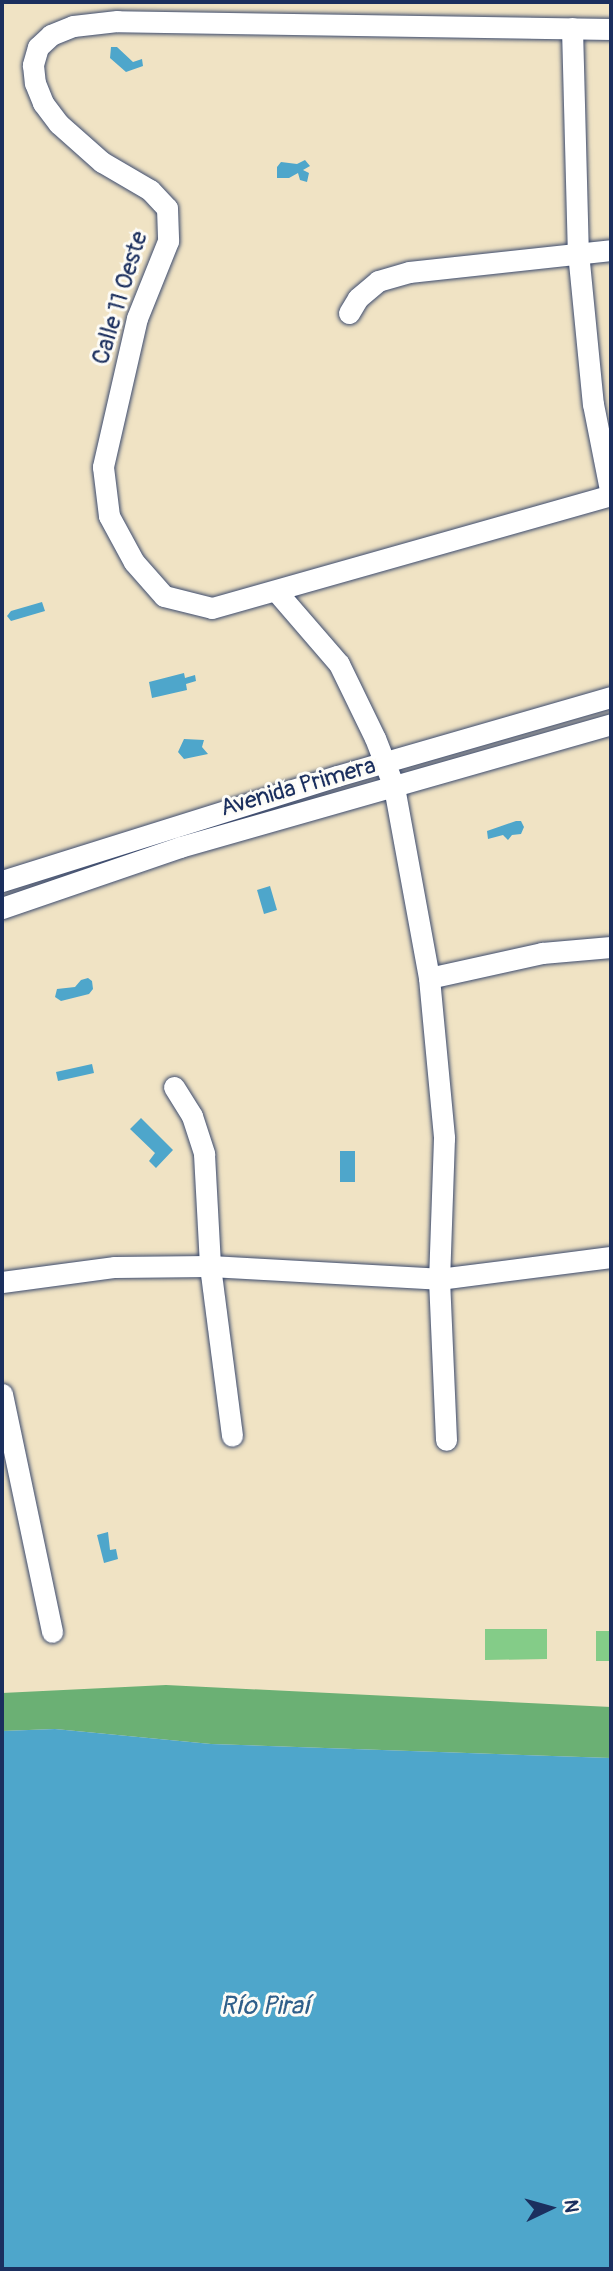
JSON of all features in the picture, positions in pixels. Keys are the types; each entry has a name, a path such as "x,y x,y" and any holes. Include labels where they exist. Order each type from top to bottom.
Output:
{"street":[{"name":"Calle 11 Oeste","path":"611,29 117,20 73,26 51,34 38,47 33,65 35,83 43,103 59,124 102,162 150,190 167,208 170,227 168,241 137,318 103,467 109,516 134,562 164,596 212,608 611,495"},
{"path":"572,28 578,252 593,404 611,495"},
{"path":"349,313 358,299 378,281 410,272 611,250"},
{"path":"276,591 339,664 394,787 429,978 444,1138 439,1279 446,1440"},
{"name":"Avenida Primera","path":"2,881 385,763 611,697"},
{"name":"Avenida Primera","path":"2,908 180,848 611,724"},
{"path":"429,978 542,953 611,947"},
{"path":"174,1087 192,1116 204,1154 210,1266 232,1436"},
{"path":"2,1282 115,1268 210,1266 439,1279 611,1257"},
{"path":"2,1394 52,1632"}],"green space":[{"path":"485,1629 547,1629 547,1659 485,1660"},
{"path":"596,1631 611,1631 611,1661 596,1661"},
{"path":"166,1685 611,1707 611,1758 211,1744 55,1729 2,1731 2,1693"}],"water":[{"path":"111,47 117,47 133,62 142,59 143,66 126,72 110,58"},
{"path":"305,160 310,166 303,170 309,173 307,182 300,180 298,173 289,178 277,178 277,167 281,162 297,164"},
{"path":"42,602 45,611 11,621 7,616 11,611"},
{"path":"184,673 185,678 195,675 196,681 186,684 187,690 152,698 149,682"},
{"path":"184,739 204,740 202,747 208,754 184,759 178,752"},
{"path":"521,821 524,827 521,834 512,835 508,840 503,835 488,839 487,831"},
{"path":"270,886 277,910 264,914 257,890"},
{"path":"88,978 92,981 93,989 89,994 61,1001 55,997 57,989 75,987 81,980"},
{"path":"92,1064 94,1073 58,1081 56,1072"},
{"path":"141,1118 173,1150 156,1168 149,1161 155,1153 130,1129"},
{"path":"340,1151 355,1151 355,1182 340,1182"},
{"path":"108,1532 110,1550 116,1549 118,1559 104,1563 97,1535"},
{"name":"Río Piraí","path":"55,1729 211,1744 611,1758 611,2269 2,2269 2,1731"}]}
